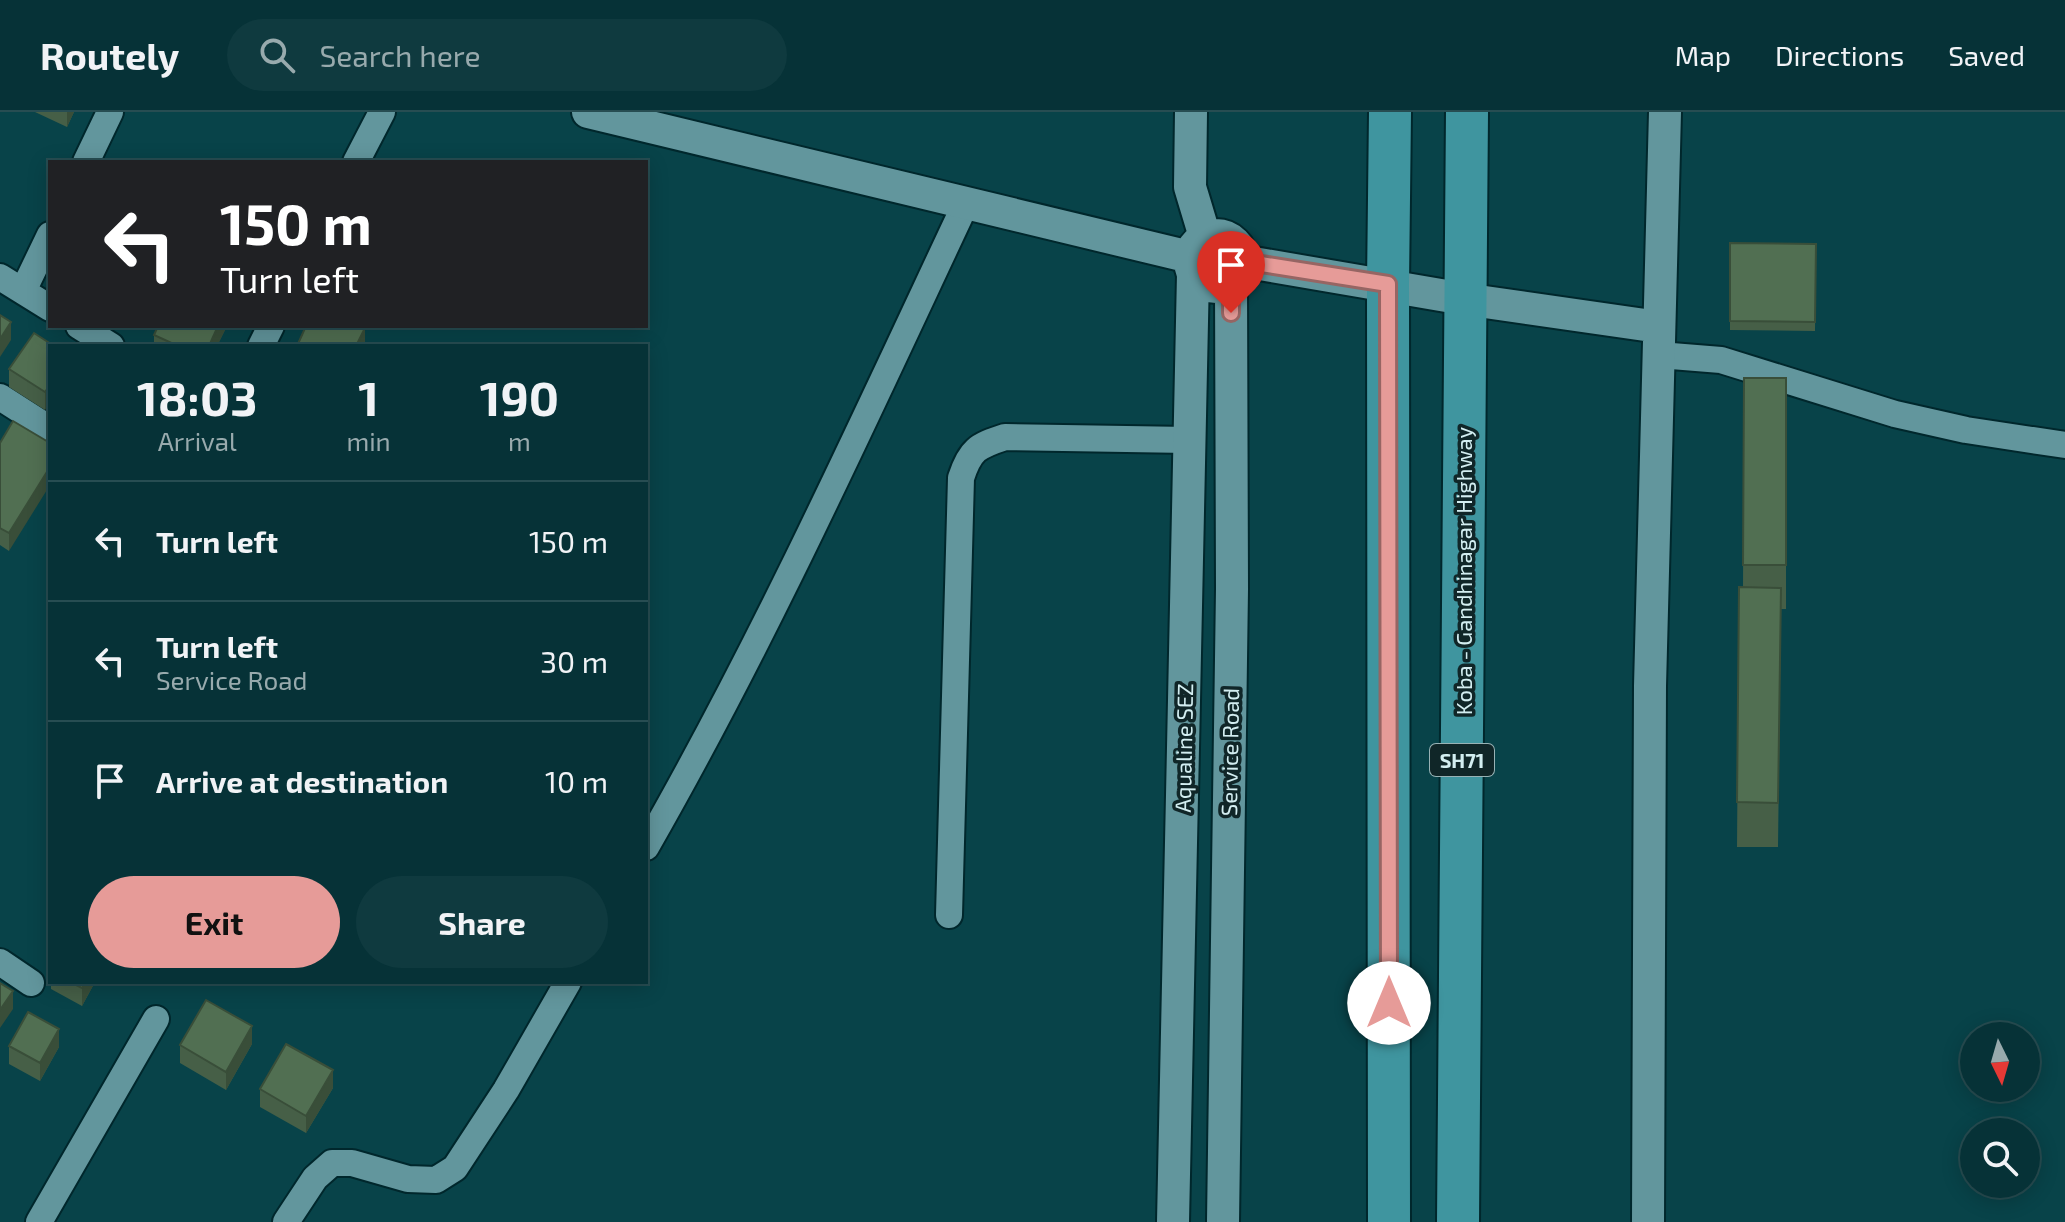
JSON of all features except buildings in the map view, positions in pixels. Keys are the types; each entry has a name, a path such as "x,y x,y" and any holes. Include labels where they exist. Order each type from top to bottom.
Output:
{"main road":[{"path":"1389,1222 1390,112"},
{"name":"Koba - Gandhinagar Highway","path":"1458,1222 1467,112"}],"street":[{"path":"87,160 110,112"},
{"path":"357,160 382,112"},
{"path":"588,112 1196,256"},
{"name":"Aqualine SEZ","path":"1173,1222 1189,440 1196,256 1190,187 1191,112"},
{"path":"1648,1222 1650,686 1665,112"},
{"path":"648,844 689,773 824,503 966,203"},
{"path":"1196,256 1222,236 1230,239 1241,252 1237,272"},
{"path":"23,291 48,239"},
{"path":"1196,256 1206,285 1215,287 1237,272 1388,284 1659,341 1895,414 1966,430 2065,445"},
{"name":"Service Road","path":"1223,1222 1237,272"},
{"path":"0,277 48,307"},
{"path":"82,328 108,344"},
{"path":"0,397 48,428"},
{"path":"949,915 961,478 967,458 985,444 1005,437 1189,440"},
{"path":"0,962 31,983"},
{"path":"286,1222 315,1178 332,1163 352,1163 408,1179 436,1180 455,1168 506,1090 567,984"},
{"path":"39,1222 156,1019"}],"route":[{"path":"1231,313 1231,283 1241,269 1242,261 1388,284 1389,1003"}]}
